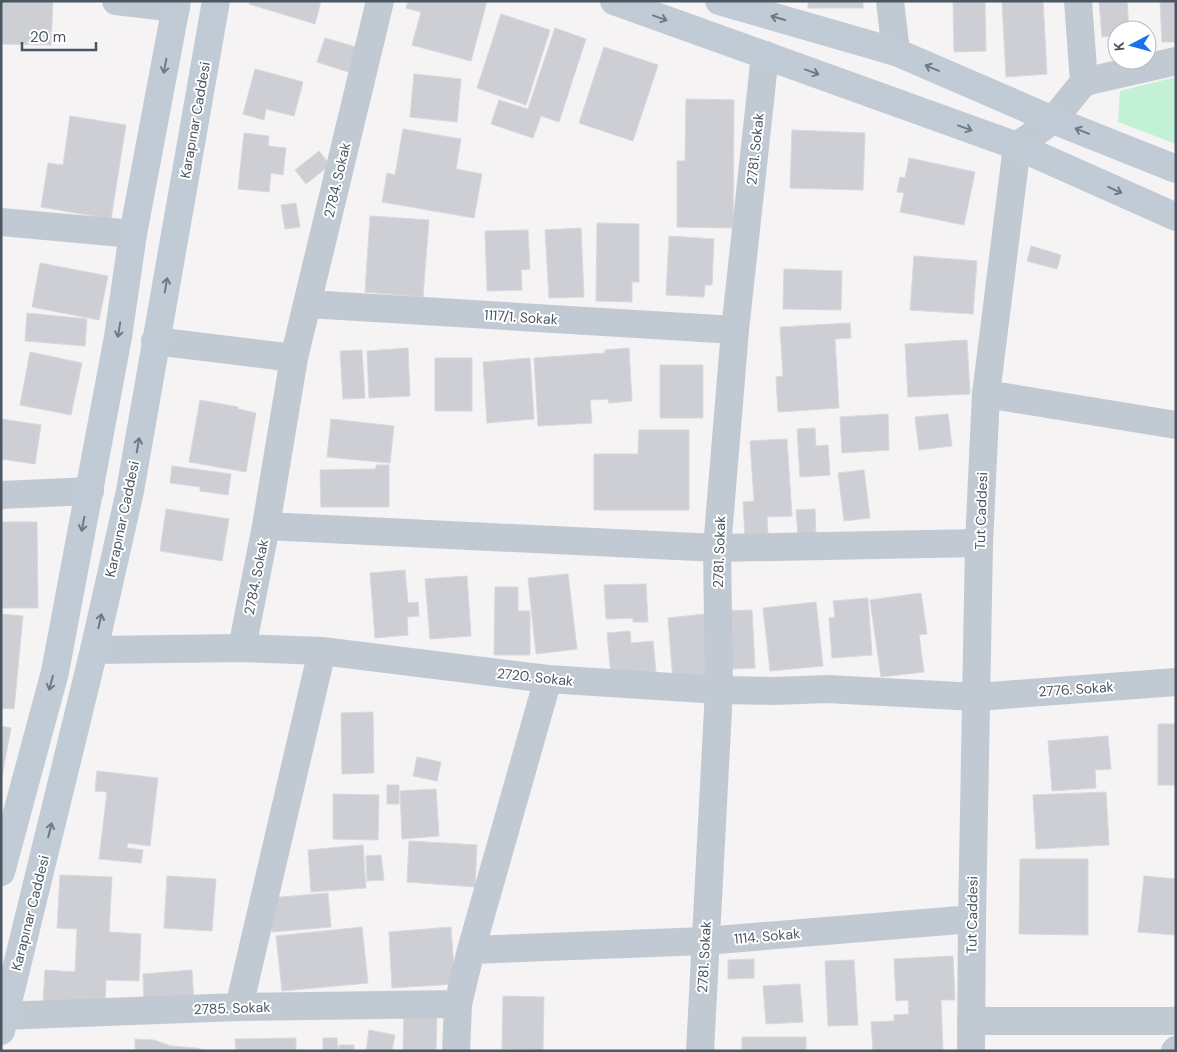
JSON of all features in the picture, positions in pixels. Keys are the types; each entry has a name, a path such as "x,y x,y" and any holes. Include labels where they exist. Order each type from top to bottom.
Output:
{"main road":[{"name":"Karapınar Caddesi","path":"3,1021 94,650 130,491 216,1"},
{"path":"614,1 1017,146 1176,217"},
{"path":"719,1 896,52 1053,120 1176,169"},
{"path":"1,872 54,672 90,491 118,337 133,234 176,5"}],"street":[{"path":"116,1 176,5"},
{"name":"2784. Sokak","path":"242,648 266,526 294,358 380,1"},
{"path":"890,1 896,52"},
{"path":"1078,1 1084,82"},
{"name":"2781. Sokak","path":"700,1051 704,941 719,690 717,548 735,330 765,55"},
{"path":"1017,146 1053,120 1084,82 1176,61"},
{"name":"Tut Caddesi","path":"971,1051 979,543 986,394 1017,146"},
{"path":"1,222 133,234"},
{"name":"1117/1. Sokak","path":"308,304 735,330"},
{"path":"156,341 294,358"},
{"path":"986,394 1176,425"},
{"path":"1,496 90,491"},
{"path":"266,526 717,548 979,543"},
{"name":"2720. Sokak","path":"94,650 242,648 322,651 548,679 719,690 774,692 827,689 977,696"},
{"path":"239,1007 322,651"},
{"path":"456,1051 458,1004 471,950 548,679"},
{"name":"2776. Sokak","path":"977,696 1176,682"},
{"name":"1114. Sokak","path":"471,950 704,941 972,919"},
{"name":"2785. Sokak","path":"3,1021 239,1007 458,1004"},
{"path":"972,1021 1176,1020"}],"green space":[{"path":"1176,77 1176,144 1118,122 1120,91"}],"building":[{"path":"1,1 53,1 51,45 1,44"},
{"path":"250,1 321,1 315,24 249,4"},
{"path":"408,1 487,1 471,61 412,45 421,12 406,8"},
{"path":"808,1 863,1 863,8 808,8"},
{"path":"953,1 985,1 986,51 954,52"},
{"path":"1002,1 1043,1 1047,74 1006,77"},
{"path":"1099,1 1127,1 1128,20 1107,20 1107,37 1102,37"},
{"path":"1160,1 1176,1 1176,42 1162,42"},
{"path":"501,14 550,30 526,105 477,88"},
{"path":"555,28 586,39 559,122 541,116 533,138 491,124 499,100 528,109"},
{"path":"325,38 366,50 358,75 317,62"},
{"path":"604,47 658,65 633,141 579,123"},
{"path":"255,69 303,82 294,116 266,109 264,120 243,114"},
{"path":"414,74 461,79 457,122 410,117"},
{"path":"686,99 734,100 733,228 677,227 677,161 685,161"},
{"path":"70,116 126,125 111,219 41,207 48,163 63,165"},
{"path":"403,129 461,139 456,169 482,174 474,218 382,202 387,173 395,175"},
{"path":"792,130 865,133 863,190 790,188"},
{"path":"244,133 269,136 268,146 286,148 283,175 271,173 269,192 238,189"},
{"path":"319,151 330,165 306,184 295,170"},
{"path":"909,158 975,172 964,225 900,212 904,193 897,192 900,177 905,178"},
{"path":"296,203 300,227 285,229 281,205"},
{"path":"370,216 429,220 423,297 365,292"},
{"path":"597,223 639,224 639,282 632,282 632,302 596,301"},
{"path":"581,228 584,297 549,298 545,230"},
{"path":"528,230 530,269 521,270 522,290 487,291 485,231"},
{"path":"669,236 714,239 712,285 705,285 704,297 666,295"},
{"path":"1031,246 1061,255 1057,269 1027,261"},
{"path":"914,256 977,261 973,314 910,310"},
{"path":"40,263 108,276 99,320 32,307"},
{"path":"784,269 842,271 841,310 783,309"},
{"path":"27,313 87,319 85,346 25,341"},
{"path":"850,323 851,338 835,339 839,408 778,412 776,377 783,376 780,327"},
{"path":"967,340 970,394 908,397 905,344"},
{"path":"408,348 410,396 369,398 367,351"},
{"path":"629,348 632,401 609,403 608,399 590,400 592,423 538,426 534,358 605,353 605,350"},
{"path":"362,350 365,398 343,399 340,351"},
{"path":"30,352 82,363 71,415 20,405"},
{"path":"435,358 472,358 472,411 435,411"},
{"path":"530,358 534,419 487,423 483,362"},
{"path":"660,365 703,365 703,418 660,418"},
{"path":"200,400 238,407 238,409 256,413 246,472 189,462"},
{"path":"888,414 889,450 842,453 840,417"},
{"path":"948,414 952,446 919,450 915,417"},
{"path":"1,419 41,425 35,464 1,459 3,449 1,449"},
{"path":"331,419 394,426 390,463 327,457"},
{"path":"815,428 816,446 828,445 830,475 800,477 797,429"},
{"path":"639,430 689,430 689,510 594,510 594,454 638,454"},
{"path":"787,439 792,516 767,517 768,534 745,536 743,502 754,501 750,441"},
{"path":"376,465 389,465 389,507 321,507 320,470 376,469"},
{"path":"172,466 231,474 228,495 200,491 200,487 170,483"},
{"path":"864,470 870,518 844,521 838,473"},
{"path":"166,509 229,519 222,561 160,551"},
{"path":"815,509 816,535 798,536 796,510"},
{"path":"1,522 37,522 38,608 1,608"},
{"path":"405,570 408,603 418,602 419,616 407,617 408,635 375,638 370,573"},
{"path":"568,574 577,649 536,654 528,578"},
{"path":"467,576 471,636 430,639 425,579"},
{"path":"646,584 648,622 633,622 633,618 606,619 604,585"},
{"path":"495,587 518,587 518,611 530,611 530,655 494,655"},
{"path":"921,593 927,634 919,635 924,672 881,677 870,600"},
{"path":"868,598 872,655 832,658 829,618 835,617 833,601"},
{"path":"816,602 823,666 770,671 763,608"},
{"path":"752,610 755,668 730,669 727,611"},
{"path":"1,614 23,616 14,709 1,708"},
{"path":"705,614 710,679 673,682 668,618"},
{"path":"630,631 631,643 653,641 656,672 611,675 607,633"},
{"path":"373,712 374,773 342,774 341,713"},
{"path":"1158,724 1176,724 1176,785 1158,785"},
{"path":"1,726 11,728 1,782"},
{"path":"1108,736 1111,769 1095,770 1096,788 1052,791 1048,741"},
{"path":"417,757 441,762 437,781 413,776"},
{"path":"97,771 158,778 150,846 128,843 127,848 143,850 141,863 99,859 107,792 95,791"},
{"path":"387,785 399,785 399,804 387,804"},
{"path":"436,789 439,836 402,839 400,791"},
{"path":"1106,792 1109,845 1036,849 1033,795"},
{"path":"333,794 379,795 378,840 333,839"},
{"path":"409,841 477,845 475,887 407,882"},
{"path":"363,845 366,888 311,892 308,850"},
{"path":"381,855 384,880 367,881 366,856"},
{"path":"1020,859 1088,859 1088,935 1019,934"},
{"path":"60,875 112,877 109,932 141,934 139,981 106,980 105,1007 43,1003 45,970 75,972 77,929 57,928"},
{"path":"167,876 216,879 212,931 164,928"},
{"path":"1144,876 1176,879 1175,935 1138,932"},
{"path":"328,893 331,927 272,932 269,898"},
{"path":"362,927 368,983 282,991 276,936"},
{"path":"451,927 455,984 392,988 389,932"},
{"path":"953,956 955,1000 941,1000 943,1051 873,1051 871,1022 894,1021 894,1015 909,1014 908,1000 896,1001 894,959"},
{"path":"754,959 754,978 728,979 728,960"},
{"path":"854,960 858,1025 828,1026 825,961"},
{"path":"192,970 194,1004 144,1006 143,974"},
{"path":"800,984 803,1022 766,1024 763,986"},
{"path":"503,996 544,997 543,1050 502,1049"},
{"path":"404,1012 437,1013 436,1051 403,1051"},
{"path":"369,1030 395,1035 392,1051 366,1051"},
{"path":"742,1037 806,1037 806,1051 742,1051"},
{"path":"296,1038 296,1051 236,1051 235,1039"},
{"path":"323,1038 337,1038 338,1051 323,1051"},
{"path":"135,1039 154,1040 171,1046 197,1048 206,1051 135,1051"},
{"path":"339,1045 354,1045 354,1051 339,1051"}]}
